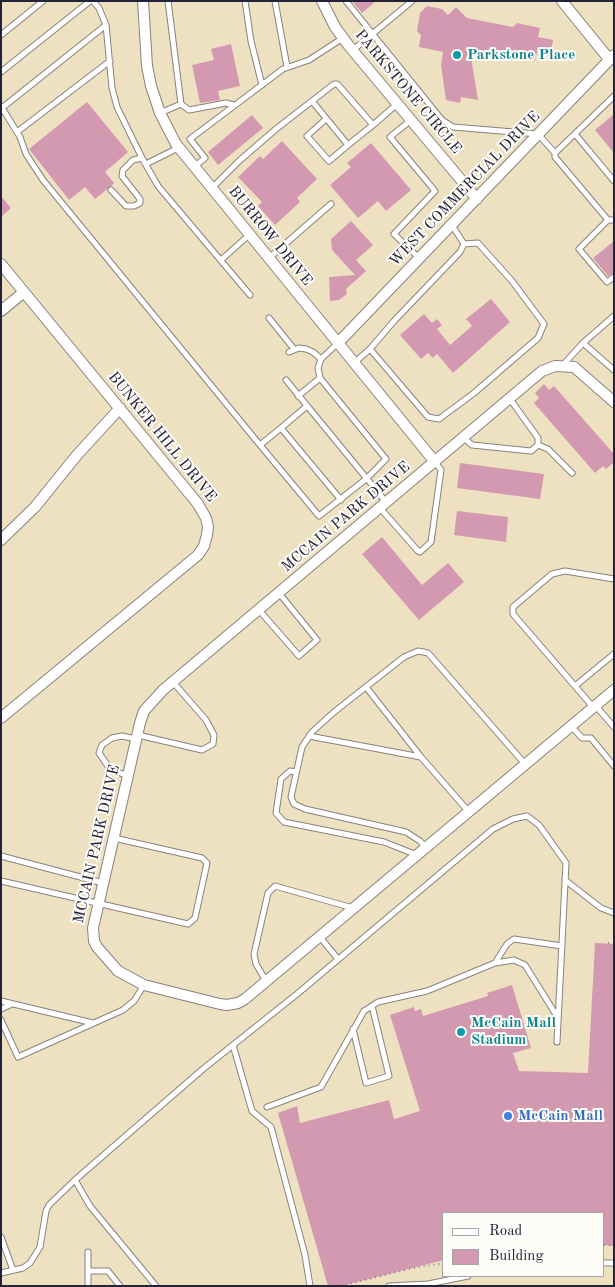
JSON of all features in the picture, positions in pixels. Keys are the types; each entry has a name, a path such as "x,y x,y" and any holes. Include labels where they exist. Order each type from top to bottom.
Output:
{"street":[{"name":"BURROW DRIVE","path":"143,1 151,86 160,114 178,148 435,462"},
{"name":"PARKSTONE CIRCLE","path":"322,1 352,50 477,199"},
{"path":"562,1 612,57"},
{"name":"WEST COMMERCIAL DRIVE","path":"338,343 612,57"},
{"name":"BUNKER HILL DRIVE","path":"1,264 198,504 206,518 208,527 204,546 198,555 1,718"},
{"path":"1,311 24,292"},
{"path":"563,365 574,367 614,402"},
{"name":"MCCAIN PARK DRIVE","path":"563,365 542,371 172,682 144,711 93,928 94,941 118,971 144,985 227,1005 244,999 614,690"},
{"path":"1,540 35,507 77,455 120,408"}],"lane":[{"path":"1,35 43,1"},
{"path":"1,72 90,1"},
{"path":"94,1 106,25 112,88 117,107 142,158 158,186 250,295"},
{"path":"168,1 181,104 189,110 226,103 234,106"},
{"path":"245,1 251,41 262,84"},
{"path":"275,1 287,67"},
{"path":"346,1 442,120 454,127 538,134 555,153 554,157 611,220 579,249 607,282 614,278"},
{"path":"352,50 412,1"},
{"path":"106,25 2,107 17,132 26,154 43,180 319,516 342,500 386,459 320,378 318,368 321,359 338,343"},
{"path":"194,167 205,158 190,139 287,67 308,60 343,38"},
{"path":"17,132 110,61"},
{"path":"211,188 269,135 334,84 339,86 373,125"},
{"path":"555,153 614,96"},
{"path":"312,101 348,145"},
{"path":"160,114 181,104"},
{"path":"326,119 307,136 329,161 397,104"},
{"path":"411,120 390,137 435,191 394,234 419,259"},
{"path":"575,134 614,181"},
{"path":"146,164 178,148"},
{"path":"111,190 126,206 134,206 140,203 140,199 122,176 123,170 133,160 142,158"},
{"path":"269,259 331,204"},
{"path":"452,225 464,244"},
{"path":"220,260 249,235"},
{"path":"370,348 428,417 439,419 474,393 538,338 544,324 512,281 478,243 464,244"},
{"path":"354,363 460,252 464,244"},
{"path":"563,365 583,343 614,316"},
{"path":"269,318 292,351 306,349 321,359"},
{"path":"583,343 614,370"},
{"path":"298,396 320,378"},
{"path":"286,380 366,479 418,552 431,542 441,470 435,462"},
{"path":"464,438 472,445 531,451 538,445 538,438 510,399"},
{"path":"260,445 307,406"},
{"path":"281,428 342,500"},
{"path":"538,445 548,449 572,473"},
{"path":"614,579 565,570 552,574 513,608 513,614 575,686 614,727"},
{"path":"259,610 299,656 317,640 279,593"},
{"path":"426,848 420,841 406,832 305,809 294,804 291,797 302,747 309,736 334,712 404,658 418,651 428,653 525,765"},
{"path":"575,686 614,654"},
{"path":"128,776 110,769 99,753 102,745 112,738 122,736 137,737 202,750 213,744 214,734 206,720 172,682"},
{"path":"366,687 469,812"},
{"path":"571,726 582,738 591,738 614,766"},
{"path":"309,736 421,756"},
{"path":"296,772 290,772 281,779 276,813 284,822 384,842 417,855"},
{"path":"1,1273 23,1268 30,1263 36,1255 42,1239 46,1211 49,1205 76,1180 493,829 513,819 527,816 539,825 566,863 557,1042"},
{"path":"1,881 188,924 195,918 207,864 202,858 114,838"},
{"path":"1,856 103,883"},
{"path":"565,880 600,908 614,914"},
{"path":"266,981 256,964 254,954 268,893 274,886 353,908"},
{"path":"319,936 338,959"},
{"path":"494,963 507,944 514,939 562,946"},
{"path":"267,1107 321,1087 364,1011 378,1002 426,991 494,963 514,960 524,965 558,1018"},
{"path":"1,1020 18,1057 129,1006 144,985"},
{"path":"1,1001 93,1023"},
{"path":"1,1009 12,1004"},
{"path":"353,1028 366,1083 389,1076 372,1006"},
{"path":"233,1046 252,1111 271,1127 305,1255 310,1286"},
{"path":"76,1180 90,1206 156,1286"},
{"path":"1,1237 13,1270"},
{"path":"88,1252 88,1286"},
{"path":"88,1271 108,1271 120,1286"},
{"path":"388,1286 428,1284 463,1277"}],"path":[{"path":"608,943 614,943"},
{"path":"341,1286 413,1268 442,1263"}],"building":[{"path":"352,1 376,1 362,13"},
{"name":"Parkstone Place","path":"427,6 442,9 448,15 456,7 467,18 513,27 517,23 540,28 538,37 553,40 551,51 538,48 535,61 530,56 515,53 508,60 470,51 478,100 461,97 460,103 446,100 441,65 443,52 419,47 421,35 417,31 420,13"},
{"path":"231,44 240,86 218,91 220,100 200,103 192,65 214,60 211,49"},
{"path":"87,102 128,152 105,172 114,183 111,186 95,199 85,187 69,200 29,149"},
{"path":"614,114 614,153 595,130"},
{"path":"252,115 263,128 218,165 208,152"},
{"path":"282,141 317,179 297,198 300,202 275,225 258,206 262,202 238,177 260,156 263,159"},
{"path":"371,143 411,190 386,211 378,201 358,218 330,185 351,167 347,163"},
{"path":"1,196 11,208 1,217"},
{"path":"351,221 373,245 356,260 366,271 346,289 347,294 339,300 330,301 329,277 355,275 332,250 331,239"},
{"path":"614,241 614,273 608,276 593,258"},
{"path":"491,299 510,322 453,373 437,354 433,358 428,353 421,359 400,335 424,314 432,323 437,319 442,325 437,329 450,345 472,326 466,319"},
{"path":"544,384 549,390 554,386 614,454 614,462 606,469 603,466 595,473 534,403 539,398 535,393"},
{"path":"460,463 544,474 540,499 457,488"},
{"path":"457,511 508,517 506,542 454,535"},
{"path":"382,537 422,585 448,563 464,582 419,620 362,554"},
{"name":"McCain Mall","path":"595,943 614,944 614,1246 605,1245 605,1212 442,1212 442,1261 341,1286 328,1286 278,1113 297,1106 300,1123 389,1100 394,1119 420,1111 390,1015 414,1007 415,1011 421,1009 423,1016 488,996 487,993 512,985 531,1048 513,1053 519,1071 588,1073"}],"place":[{"name":"Parkstone Place","path":"457,55"},
{"name":"McCain Mall Stadium","path":"461,1032"},
{"name":"McCain Mall","path":"508,1116"}]}
